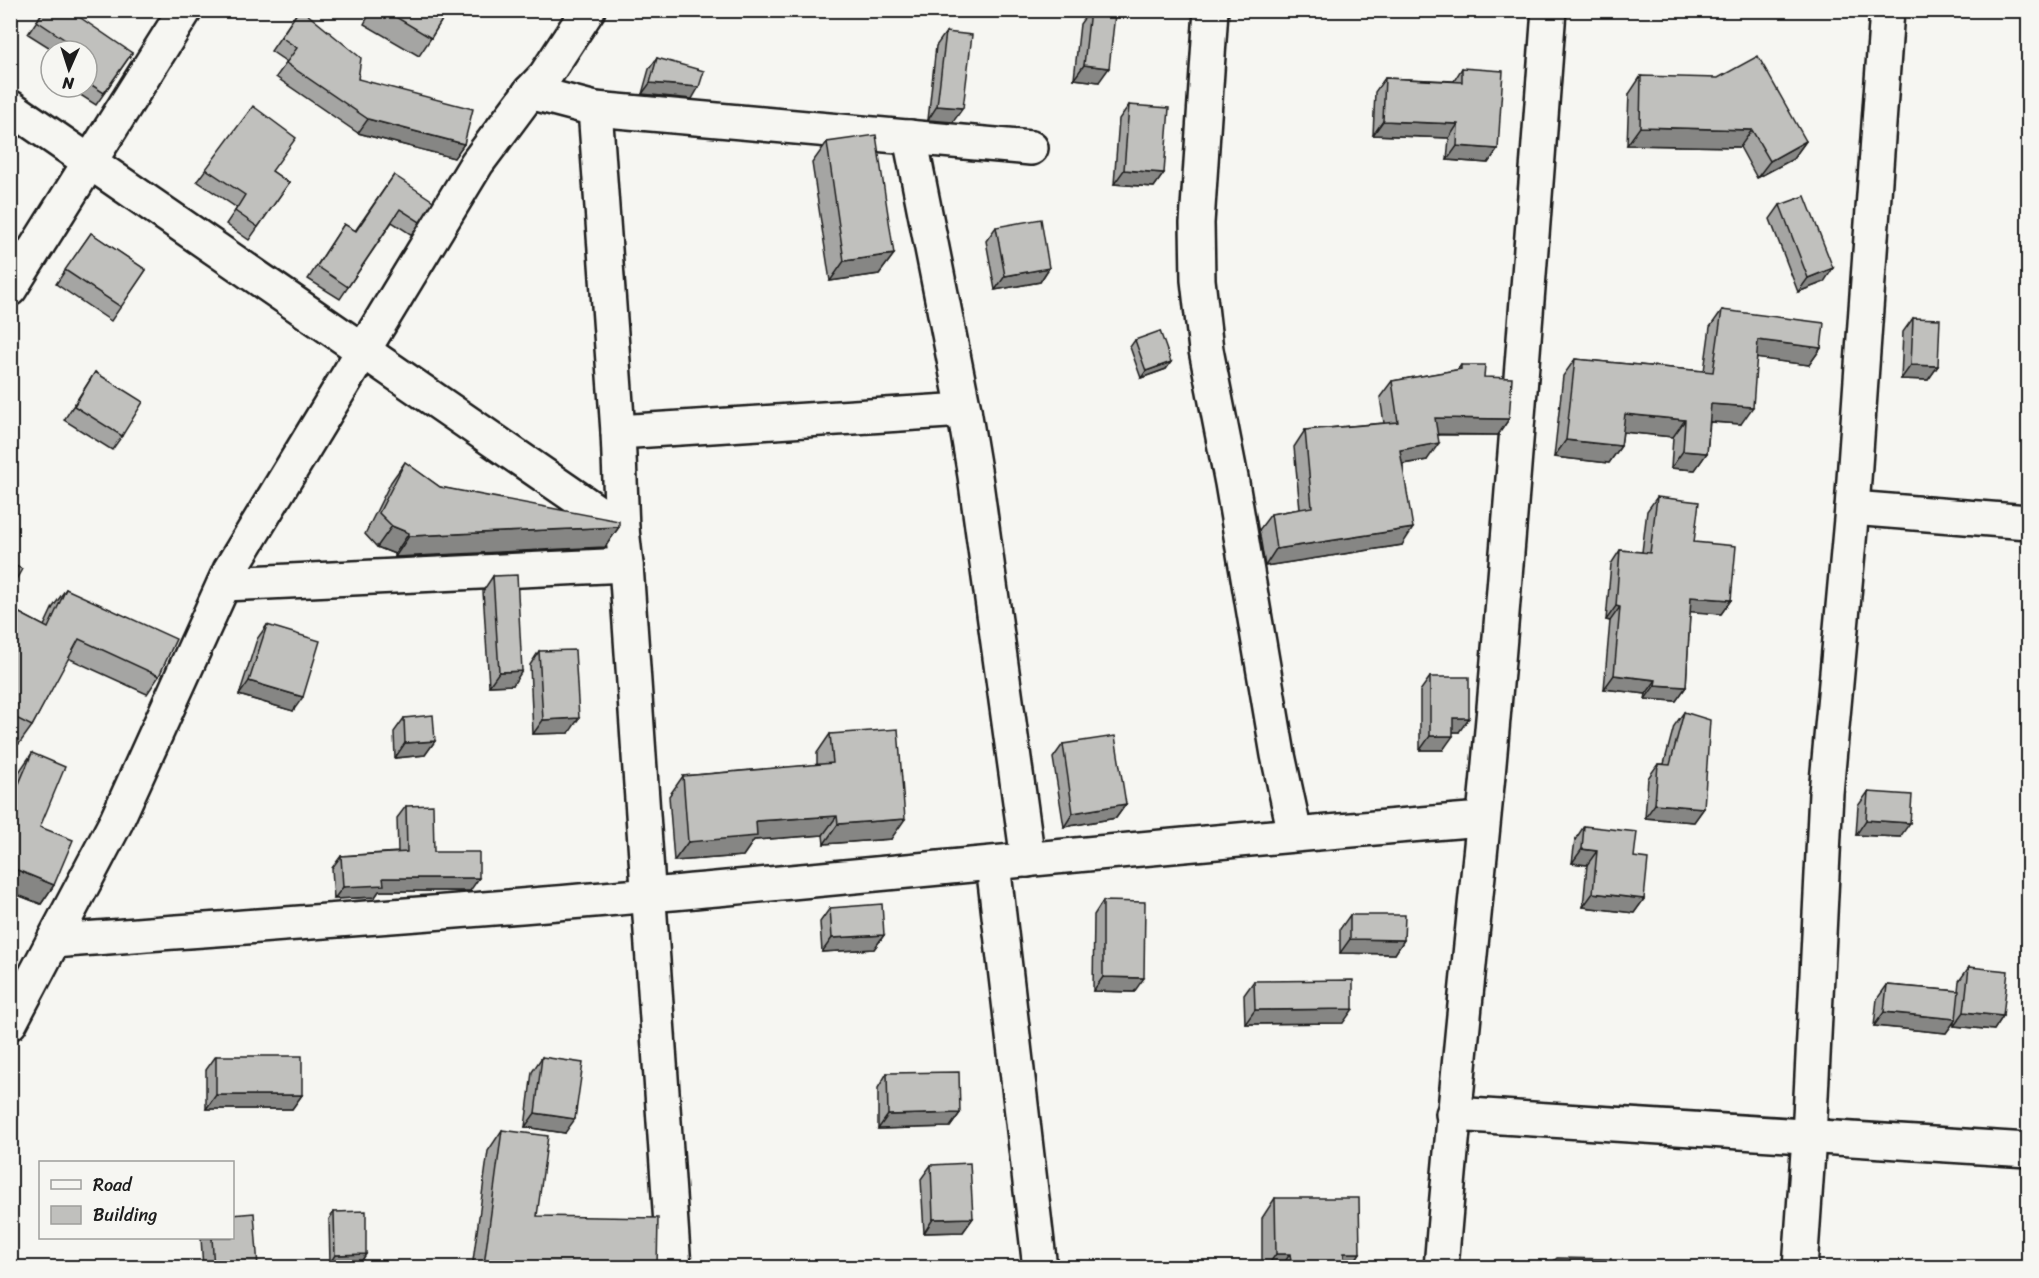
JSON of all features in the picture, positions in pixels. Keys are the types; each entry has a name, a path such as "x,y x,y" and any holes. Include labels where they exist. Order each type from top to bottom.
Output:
{"street":[{"path":"10,289 186,10"},
{"path":"10,1023 116,822 230,570 477,164 530,92 545,76 588,10"},
{"path":"1211,10 1197,223 1198,280 1206,350 1232,483 1278,755 1295,834"},
{"path":"1442,1268 1453,1114 1483,819 1529,284 1549,10"},
{"path":"1800,1268 1809,1137 1826,793 1852,508 1887,10"},
{"path":"530,92 595,109 1030,148"},
{"path":"10,107 622,530"},
{"path":"595,109 674,1268"},
{"path":"910,137 975,476 1028,860"},
{"path":"618,432 964,410"},
{"path":"1852,508 2028,522"},
{"path":"224,584 626,565"},
{"path":"54,941 649,896 1295,834 1483,819"},
{"path":"993,864 1040,1268"},
{"path":"1453,1114 2028,1150"}],"building":[{"path":"44,10 69,10 132,53 104,93 99,90 99,39 64,39 37,21"},
{"path":"299,10 302,10 361,58 358,79 473,109 464,144 368,119 286,63 297,48 281,37"},
{"path":"384,10 448,10 431,38"},
{"path":"1090,10 1115,14 1109,68 1084,65"},
{"path":"946,32 972,35 963,108 937,106"},
{"path":"1758,56 1806,141 1770,161 1752,130 1640,127 1641,76 1718,78"},
{"path":"657,58 704,71 699,87 650,83"},
{"path":"1462,68 1503,71 1498,149 1457,146 1458,124 1383,121 1385,78 1462,82"},
{"path":"1129,105 1169,108 1164,173 1124,170"},
{"path":"253,106 296,138 272,171 289,183 258,227 235,211 245,195 206,169"},
{"path":"876,135 894,254 844,261 827,142"},
{"path":"394,175 433,201 420,222 400,209 348,287 317,266 344,224 356,231"},
{"path":"1805,196 1833,268 1808,278 1780,205"},
{"path":"1041,219 1049,268 1005,276 996,227"},
{"path":"91,233 146,270 121,307 65,270"},
{"path":"1722,310 1824,323 1821,348 1758,340 1753,407 1711,404 1707,453 1683,451 1685,420 1625,414 1621,446 1566,440 1575,359 1713,372"},
{"path":"1913,318 1940,319 1938,366 1911,365"},
{"path":"1160,331 1171,362 1146,371 1135,340"},
{"path":"1461,365 1485,365 1484,377 1512,378 1509,419 1435,418 1439,443 1400,450 1413,528 1276,549 1271,514 1312,507 1305,430 1398,422 1392,381 1461,369"},
{"path":"95,372 143,402 122,436 74,406"},
{"path":"405,462 440,487 619,521 619,527 409,536 409,533 392,526 379,513"},
{"path":"1657,497 1699,502 1694,542 1736,546 1731,600 1691,597 1686,687 1655,685 1656,680 1614,675 1620,607 1616,606 1620,550 1650,553"},
{"path":"10,563 22,569 10,590"},
{"path":"517,575 522,671 499,672 493,576"},
{"path":"66,589 176,639 159,676 79,639 32,726 10,715 10,608 48,628"},
{"path":"267,625 320,641 303,697 249,681"},
{"path":"575,650 579,718 543,720 539,651"},
{"path":"1430,677 1469,677 1469,718 1453,718 1453,736 1430,736"},
{"path":"1684,712 1710,720 1704,808 1655,804 1658,764 1670,765"},
{"path":"433,715 435,741 405,743 404,718"},
{"path":"898,729 905,819 838,824 837,816 756,821 757,836 688,842 683,776 833,763 830,734"},
{"path":"1115,736 1126,804 1073,813 1063,744"},
{"path":"32,753 65,767 40,827 73,840 54,885 10,867 10,805"},
{"path":"1868,792 1912,795 1910,823 1866,820"},
{"path":"433,805 434,852 479,852 479,878 383,878 384,885 343,887 341,856 407,852 406,806"},
{"path":"1584,826 1637,832 1634,857 1648,859 1644,899 1593,893 1597,851 1582,849"},
{"path":"1103,901 1145,902 1144,978 1103,977"},
{"path":"882,904 884,935 832,938 830,908"},
{"path":"1350,915 1405,915 1404,940 1350,939"},
{"path":"1969,967 2008,971 2003,1016 1964,1012"},
{"path":"1353,980 1353,1009 1255,1010 1254,981"},
{"path":"1887,985 1959,991 1956,1019 1884,1012"},
{"path":"216,1056 302,1056 302,1095 216,1095"},
{"path":"542,1057 583,1063 575,1119 535,1113"},
{"path":"959,1072 960,1113 888,1115 887,1073"},
{"path":"502,1130 548,1136 537,1216 658,1218 657,1268 505,1268 484,1265"},
{"path":"970,1163 973,1218 933,1219 931,1165"},
{"path":"1275,1198 1359,1198 1360,1253 1344,1253 1345,1268 1292,1268 1290,1254 1276,1254"},
{"path":"366,1211 366,1254 335,1255 334,1212"},
{"path":"254,1213 258,1267 214,1268 212,1239 234,1239 234,1215"},
{"path":"1557,1258 1611,1259 1611,1268 1546,1268"},
{"path":"101,1266 101,1268 66,1268 66,1267"}]}
